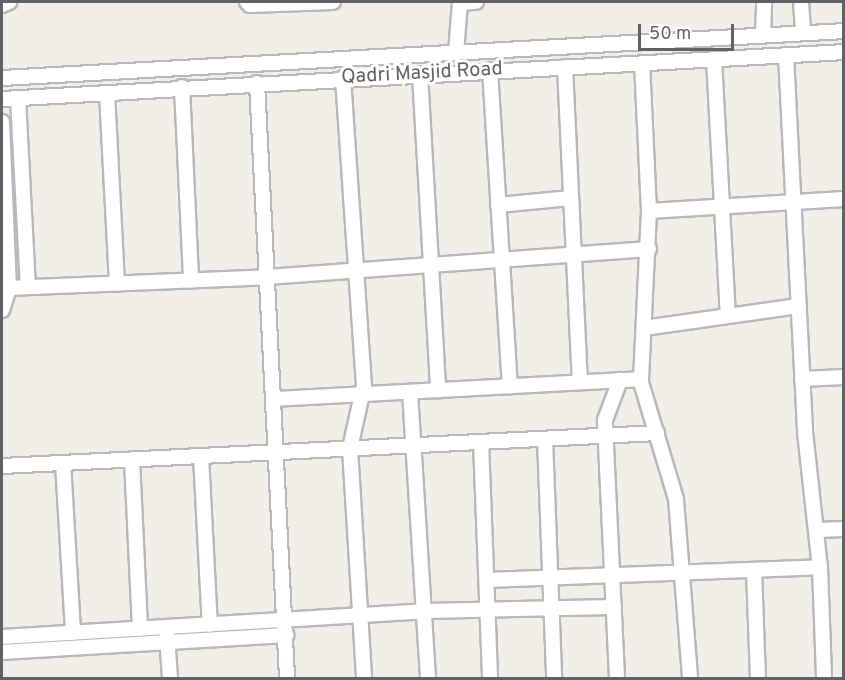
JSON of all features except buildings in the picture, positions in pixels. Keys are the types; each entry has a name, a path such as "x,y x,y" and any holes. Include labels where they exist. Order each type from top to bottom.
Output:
{"street":[{"path":"2,5 9,2"},
{"path":"247,2 250,5 333,2"},
{"path":"456,52 460,2 476,2"},
{"path":"763,35 764,2"},
{"path":"801,2 803,33"},
{"name":"Qadri Masjid Road","path":"2,78 843,31"},
{"name":"Qadri Masjid Road","path":"2,99 343,78 843,52"},
{"path":"786,55 802,379 820,567 824,678"},
{"path":"714,59 728,316"},
{"path":"642,63 650,211 641,380 676,499 690,678"},
{"path":"565,67 580,382"},
{"path":"490,70 510,386"},
{"path":"420,74 438,390"},
{"path":"343,78 364,394 350,448 364,678"},
{"path":"257,83 278,450 287,678"},
{"path":"182,87 191,281"},
{"path":"107,93 117,284"},
{"path":"18,98 28,287"},
{"path":"2,122 6,281 2,310"},
{"path":"498,205 571,198"},
{"path":"650,211 843,199"},
{"path":"6,281 28,287 267,278 501,258 649,249"},
{"path":"644,328 798,306"},
{"path":"802,379 843,377"},
{"path":"617,678 606,436 607,407 620,380"},
{"path":"274,399 641,380"},
{"path":"410,392 428,678"},
{"path":"2,466 278,450 657,433"},
{"path":"545,439 554,678"},
{"path":"481,442 490,678"},
{"path":"201,456 210,625"},
{"path":"132,459 140,629"},
{"path":"63,463 73,633"},
{"path":"817,530 843,529"},
{"path":"487,580 820,567"},
{"path":"754,570 758,678"},
{"path":"2,637 424,611 614,607"},
{"path":"167,627 170,678"},
{"path":"2,652 286,635"}]}
